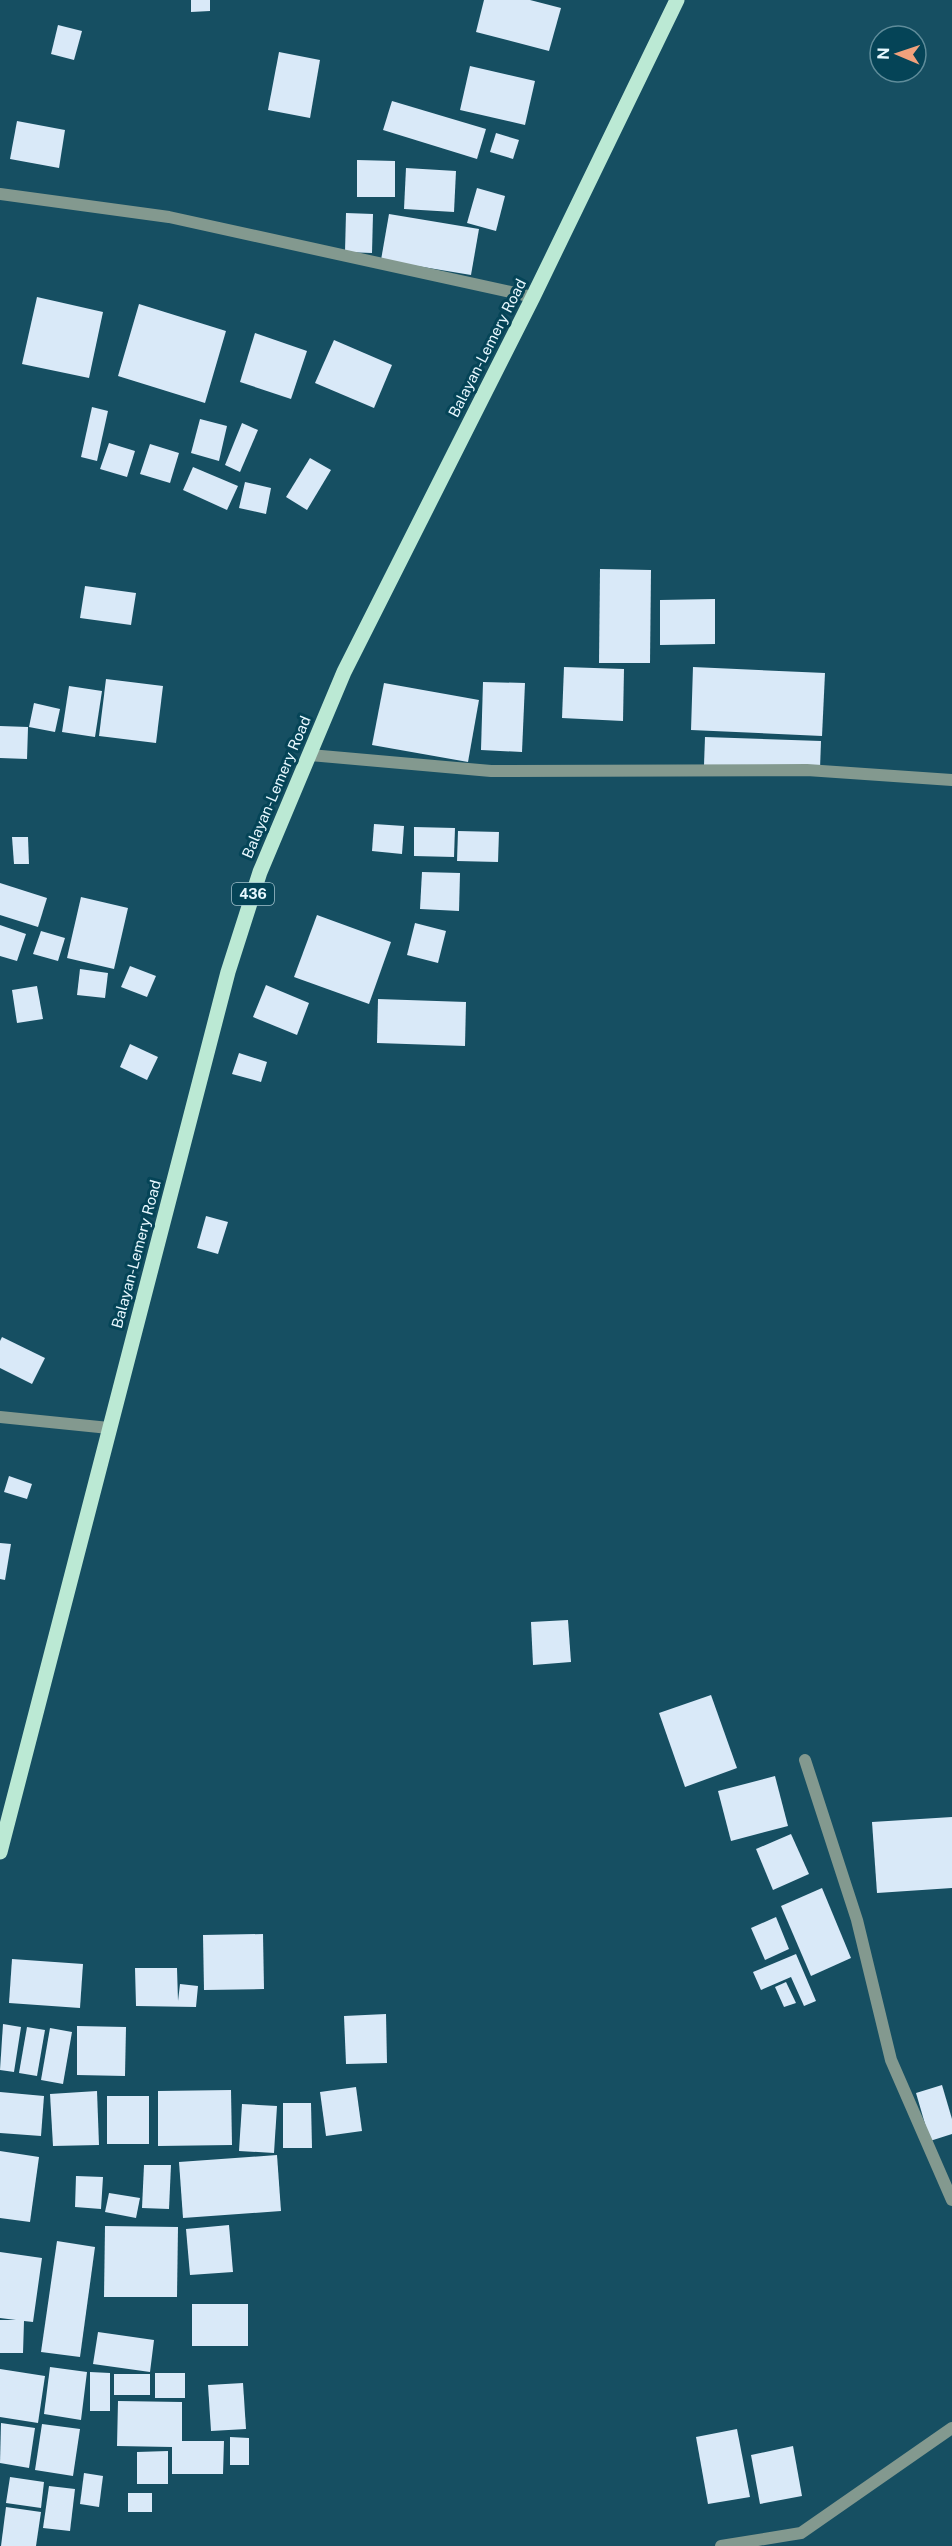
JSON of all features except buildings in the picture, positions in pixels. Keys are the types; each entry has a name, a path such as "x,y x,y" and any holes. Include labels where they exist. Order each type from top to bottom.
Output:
{"main road":[{"name":"Balayan-Lemery Road","path":"0,1852 228,972 260,872 344,672 533,297 677,0"}],"street":[{"path":"0,194 169,217 533,297"},
{"path":"310,755 491,771 807,770 952,780"},
{"path":"0,1417 109,1428"},
{"path":"805,1760 857,1920 891,2060 952,2200"},
{"path":"721,2546 801,2533 952,2428"}]}
